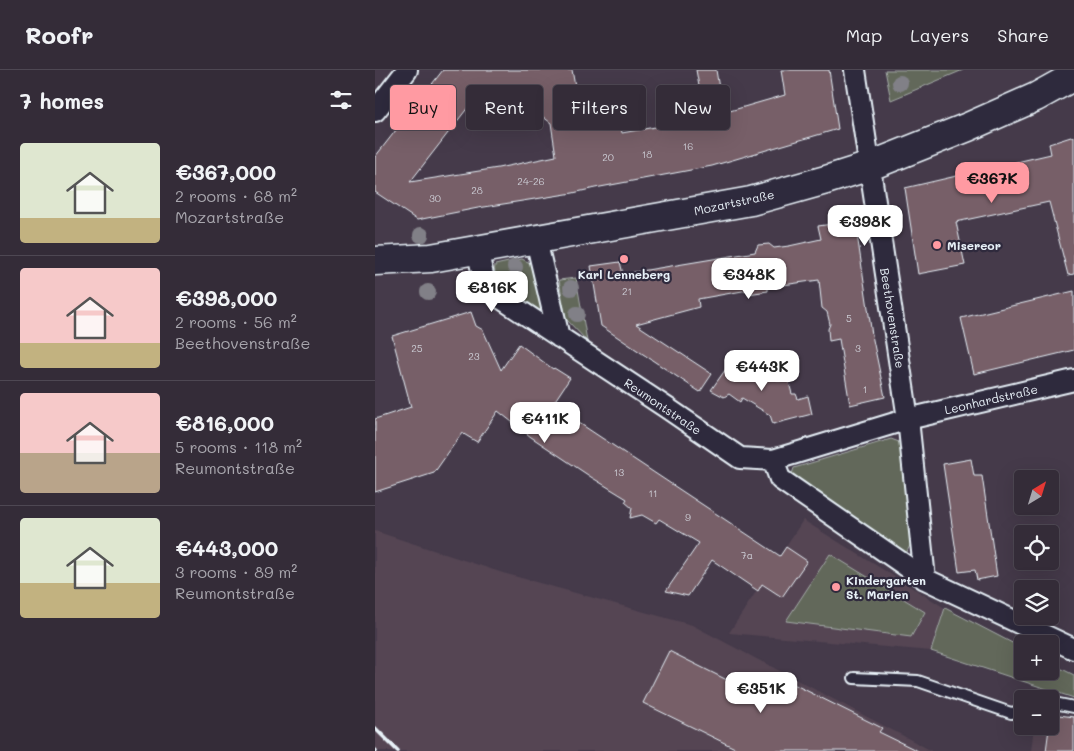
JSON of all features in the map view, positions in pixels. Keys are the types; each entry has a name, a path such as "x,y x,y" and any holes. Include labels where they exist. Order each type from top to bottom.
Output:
{"main road":[{"name":"Mozartstraße","path":"375,261 431,258 751,200 870,166 977,124 1036,97 1074,76"}],"street":[{"path":"375,110 407,70"},
{"name":"Beethovenstraße","path":"855,70 908,419 925,579"},
{"path":"536,240 559,337"},
{"name":"Reumontstraße","path":"477,250 484,279 493,293 740,458 773,460"},
{"name":"Leonhardstraße","path":"773,460 908,419 1074,380"},
{"path":"773,460 780,479 925,579 1074,649"}],"lane":[{"path":"854,678 918,681 1014,712"},
{"path":"1059,704 1074,707"}],"shaded area":[{"name":"Kindergarten St. Marien","path":"803,520 945,608 931,651 729,633"},
{"path":"375,531 503,573 692,625 932,751 375,751"},
{"path":"1059,714 1074,716 1074,751 1031,751 1033,735 1059,735"}],"green space":[{"path":"885,70 963,70 891,100"},
{"path":"522,259 532,264 543,314 511,294 498,281 495,265"},
{"path":"576,278 587,341 566,319 559,280"},
{"path":"891,439 899,442 904,451 912,541 906,554 790,480 794,468"},
{"path":"830,554 925,612 911,637 786,621"},
{"path":"945,608 1014,644 1014,678 931,651"},
{"path":"1059,668 1074,675 1074,698 1059,693 1059,690 1050,690 1019,680 1059,680"}],"building":[{"path":"443,70 572,70 575,85 553,85 553,130 621,130 622,133 656,127 656,130 730,130 730,111 785,95 781,70 829,70 838,129 712,166 573,193 417,220 375,192 375,157 396,130 450,130 410,182 498,168 556,156 551,123 543,117 543,85 466,85 466,110 456,123 456,85 431,85"},
{"path":"696,70 716,70 718,85 699,85"},
{"name":"Misereor","path":"1074,136 1074,274 1068,275 1049,202 956,222 965,265 918,274 905,188 1051,154 1049,144"},
{"path":"855,221 872,335 885,397 850,405 839,339 829,341 828,329 830,324 827,312 822,308 819,280 768,287 768,291 748,294 748,290 698,299 699,307 636,324 712,374 700,392 601,326 591,266 620,262 623,274 755,252 758,245 769,244 774,248 821,239 818,226"},
{"path":"1074,291 1074,350 974,374 961,318"},
{"path":"471,312 476,326 483,330 501,370 519,344 553,369 570,378 552,405 780,556 786,547 807,561 782,597 762,584 758,591 712,560 688,596 666,591 699,543 659,519 656,523 642,515 630,518 632,508 625,502 627,499 531,437 498,411 477,442 462,433 434,473 375,492 375,419 411,407 392,336"},
{"path":"747,358 779,381 788,379 792,394 796,394 798,399 808,396 812,414 773,424 770,415 742,398 740,402 729,394 724,397 711,390 728,366 744,363"},
{"path":"971,459 974,476 982,476 997,576 977,580 975,570 959,572 943,464"},
{"path":"669,651 761,697 773,674 882,728 879,732 918,751 741,751 643,703"},
{"path":"1059,715 1074,717 1074,751 1046,751 1048,735 1059,735"}],"railway":[{"path":"375,728 398,751"}],"place":[{"name":"Misereor","path":"937,245"},
{"name":"Karl Lenneberg","path":"624,259"},
{"name":"Kindergarten St. Marien","path":"836,587"}]}
